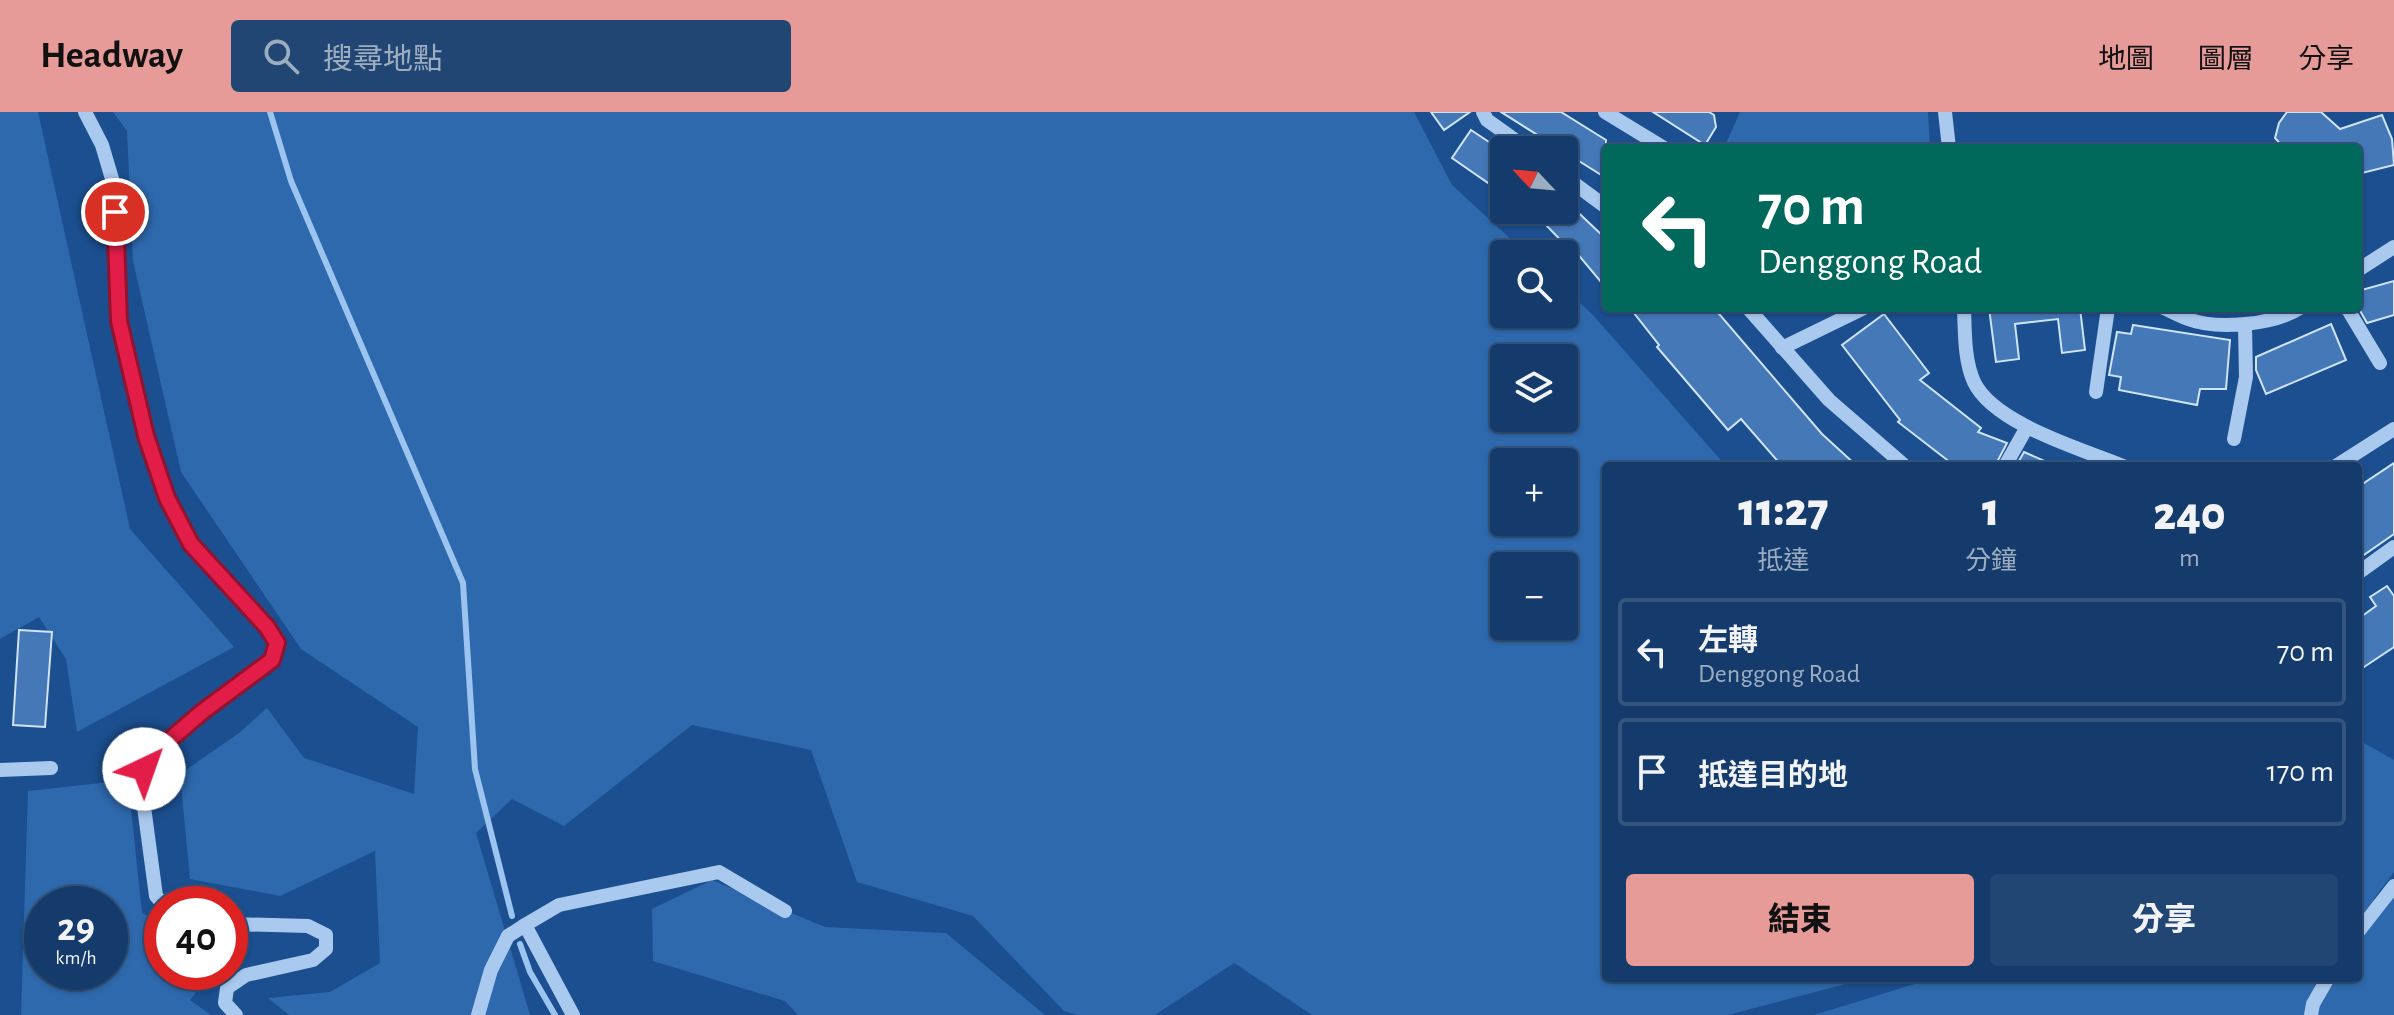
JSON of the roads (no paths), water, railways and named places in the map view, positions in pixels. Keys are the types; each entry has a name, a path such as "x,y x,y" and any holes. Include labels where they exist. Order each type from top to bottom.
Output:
{"street":[{"path":"85,112 102,145 115,189 119,321 146,436 167,498 191,544 267,627 277,643 272,660 202,712 159,749 144,769 142,792 155,886"},
{"path":"1483,112 1487,120 1509,136"},
{"path":"1605,112 1652,144"},
{"path":"1945,112 1949,144"},
{"path":"1578,186 1602,204"},
{"path":"2362,267 2394,247"},
{"path":"1751,312 1829,400 1900,462"},
{"path":"1782,348 1856,312"},
{"path":"1964,312 1966,346 1974,382 1998,409 2027,427 2113,462"},
{"path":"2096,392 2107,312"},
{"path":"2173,312 2190,320 2245,326 2294,312"},
{"path":"2349,312 2380,363"},
{"path":"2234,439 2246,377 2245,326"},
{"path":"2007,462 2027,427"},
{"path":"2342,462 2394,429"},
{"path":"2362,570 2394,547"},
{"path":"0,770 51,768"},
{"path":"478,1015 491,970 508,936 559,905 719,872 785,911"},
{"path":"2362,927 2394,886"},
{"path":"248,924 308,926 326,935 326,949 313,960 248,975"},
{"path":"525,925 573,1015"},
{"path":"2311,1015 2313,1004 2326,982"},
{"path":"227,990 225,1003 236,1015"}],"waterway":[{"path":"270,112 291,181 463,583 475,769 512,916"},
{"path":"520,944 530,972 555,1015"}]}
